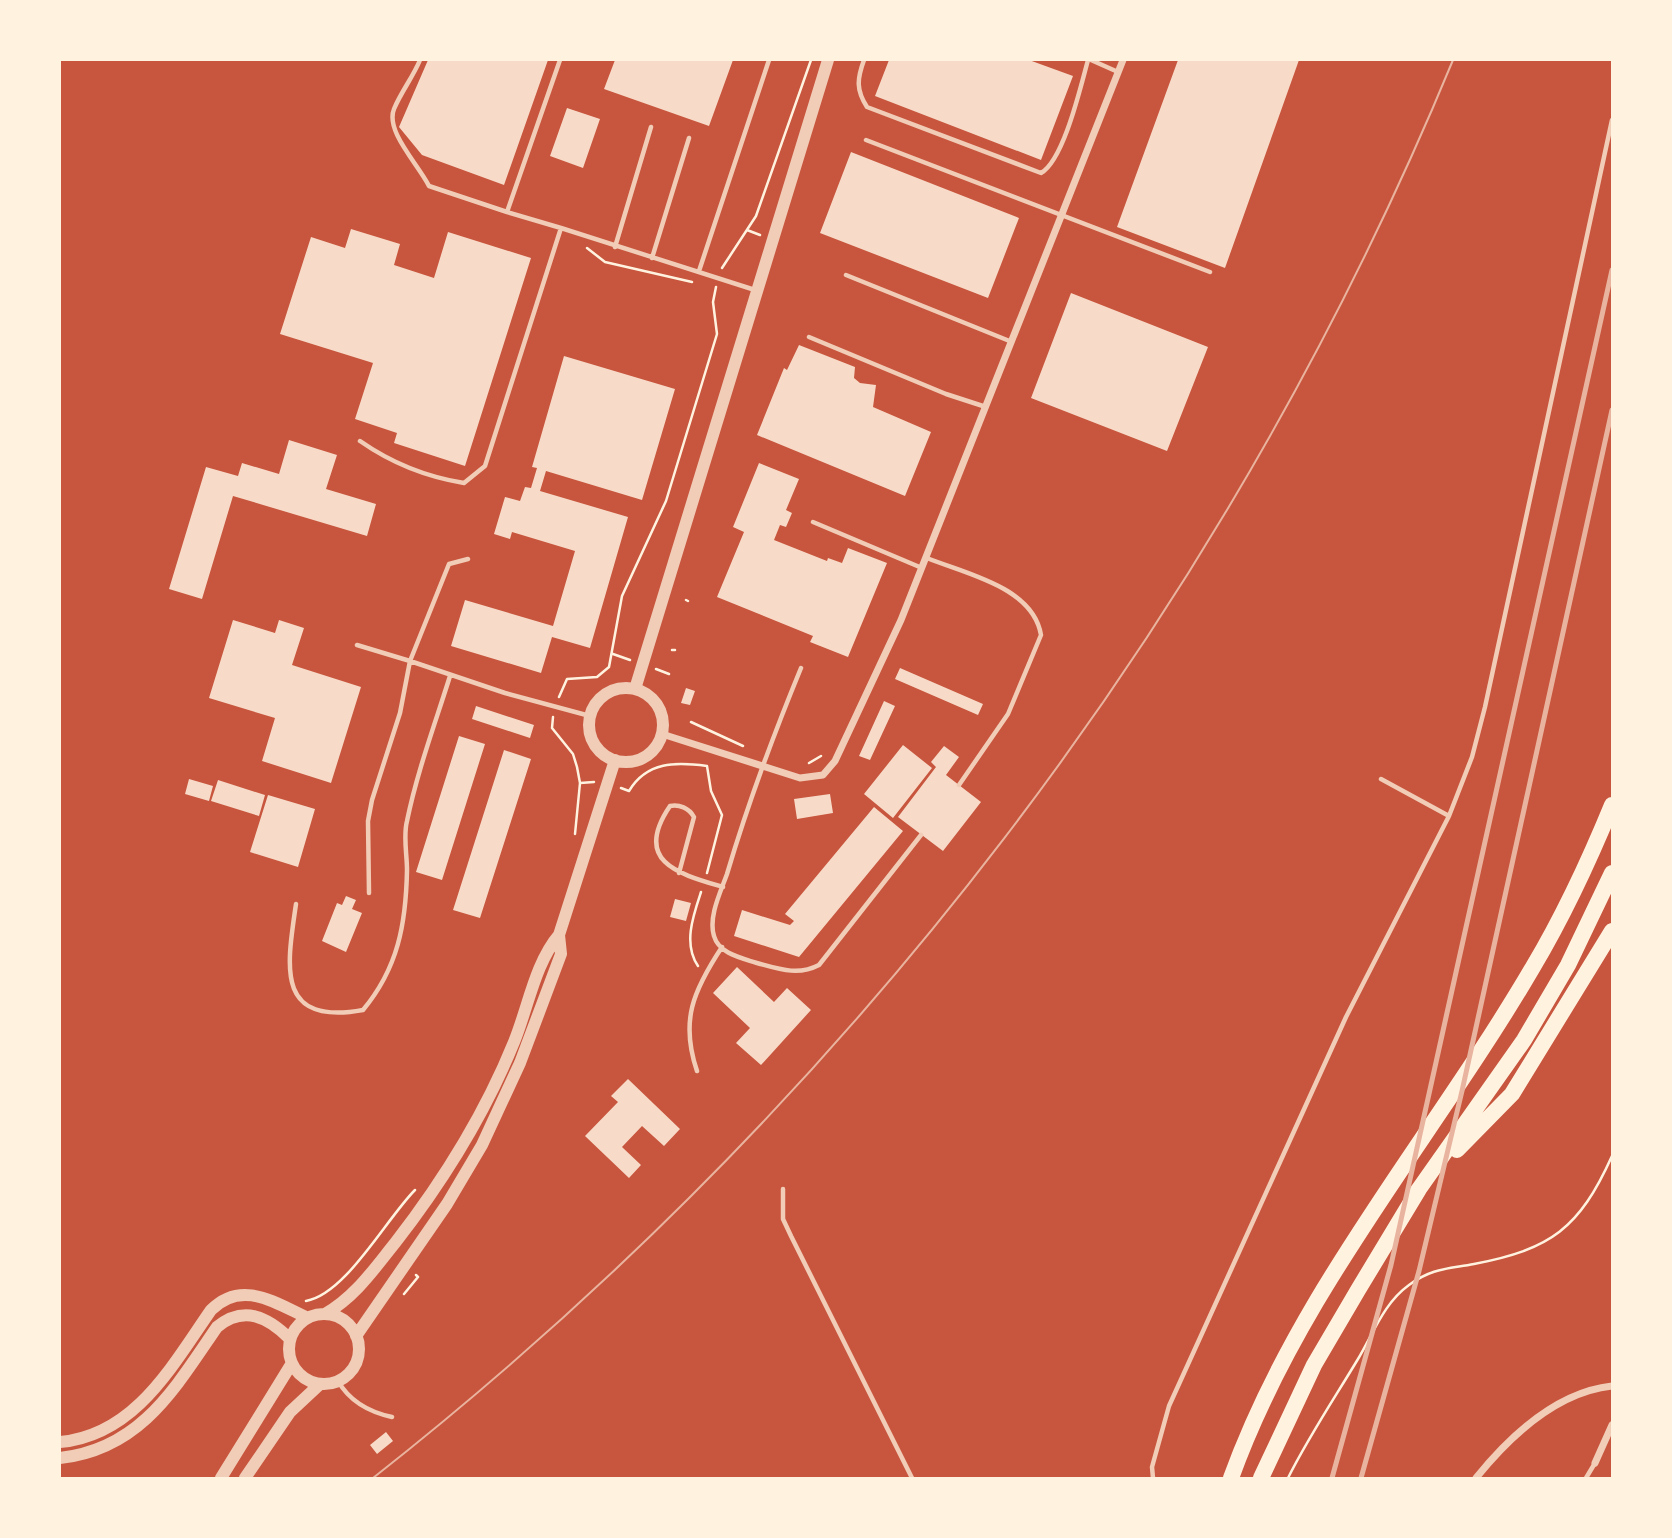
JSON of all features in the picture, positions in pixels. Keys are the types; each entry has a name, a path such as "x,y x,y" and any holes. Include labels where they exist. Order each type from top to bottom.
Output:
{"highway":[{"path":"1231,1479 1276,1377 1314,1307 1348,1250 1532,969 1566,911 1612,805"},
{"path":"1261,1479 1314,1365 1419,1189 1524,1040 1568,965 1612,873"},
{"path":"1419,1189 1512,1094 1612,931"}],"street":[{"path":"635,689 828,60"},
{"path":"662,734 800,778 823,775 830,769 852,727 923,568 1124,60"},
{"path":"620,688 635,689 657,704 662,716 662,734 656,748 644,758 630,762 615,760 595,745 589,731 590,716 596,703 607,693 620,688"},
{"path":"325,1314 342,1320 356,1336 359,1348 355,1365 338,1381 320,1384 303,1377 292,1363 290,1339 298,1325 308,1318 325,1314 345,1302 376,1267 465,1145 513,1044 548,948 559,935 615,760"},
{"path":"356,1336 447,1204 482,1145 545,999 561,954 559,935"},
{"path":"60,1442 100,1431 140,1405 211,1310 223,1300 243,1294 262,1296 308,1318"},
{"path":"60,1458 104,1447 149,1419 217,1327 230,1318 249,1314 258,1316 290,1339"},
{"path":"221,1479 292,1363"},
{"path":"245,1479 290,1412 320,1384"},
{"path":"1476,1479 1512,1438 1558,1403 1612,1386"},
{"path":"1595,1462 1612,1425"}],"lane":[{"path":"420,60 390,121 394,132 418,163 429,186 756,290"},
{"path":"507,212 560,60"},
{"path":"699,271 769,60"},
{"path":"864,60 858,78 859,93 867,107 1041,173 1049,166 1070,118 1089,60 1118,73"},
{"path":"1153,1479 1152,1467 1169,1406 1346,1017 1448,816 1472,757 1612,120"},
{"path":"615,247 651,127"},
{"path":"652,258 689,138"},
{"path":"866,140 1210,272"},
{"path":"360,441 384,457 464,484 485,466 561,228"},
{"path":"846,275 1013,342"},
{"path":"809,337 946,394 987,408"},
{"path":"813,522 923,568"},
{"path":"927,558 1018,598 1034,615 1041,635 1003,723 959,785"},
{"path":"369,893 368,821 372,800 400,713 410,661 449,564 468,559"},
{"path":"357,645 450,676 590,716"},
{"path":"801,668 760,767 723,887 713,930 722,947 738,957 784,970 803,971 819,965 921,835"},
{"path":"296,904 290,944 290,985 301,1001 320,1011 341,1014 363,1010 380,989 394,963 403,932 407,867 406,824 450,676"},
{"path":"1381,779 1448,816"},
{"path":"679,873 694,817 684,807 675,805 670,806 665,813 657,841 657,851 663,862 679,873 723,887"},
{"path":"697,1072 687,1042 692,1008 700,983 722,947"},
{"path":"783,1189 783,1219 912,1479"},
{"path":"338,1381 344,1391 372,1412 392,1418"},
{"path":"1586,1479 1595,1462"}],"path":[{"path":"573,840 580,783 573,754 552,728 556,706 567,679 597,677 609,667 622,596 666,502 718,334 713,302 718,278 724,262 756,216 811,60"},
{"path":"587,248 604,262 694,283"},
{"path":"707,285 715,289"},
{"path":"691,722 765,755"},
{"path":"801,765 823,755"},
{"path":"1288,1479 1314,1426 1358,1358 1387,1305 1409,1285 1436,1269 1522,1254 1551,1241 1574,1220 1612,1156"},
{"path":"293,1311 299,1300 324,1294 343,1278 418,1187"}],"building":[{"path":"428,60 548,60 504,185 422,155 399,127"},
{"path":"615,60 733,60 709,126 604,89"},
{"path":"889,60 1029,60 1073,76 1041,160 875,96"},
{"path":"1178,60 1299,60 1225,268 1117,227"},
{"path":"567,108 600,119 583,168 550,156"},
{"path":"851,152 1019,218 988,298 820,233"},
{"path":"351,229 400,244 394,265 434,278 448,232 531,258 465,466 394,443 397,433 355,419 373,363 280,334 311,237 345,248"},
{"path":"1071,293 1208,347 1167,451 1031,398"},
{"path":"799,345 855,367 854,378 860,383 876,385 873,407 931,432 905,496 757,435 784,368 787,370"},
{"path":"564,356 675,389 642,500 546,471 540,491 628,517 590,648 552,637 541,673 451,646 465,600 553,626 575,551 512,532 510,539 494,534 505,497 520,501 525,487 531,488 537,468 532,467"},
{"path":"289,440 337,455 326,489 376,504 367,536 233,496 202,599 169,589 206,467 238,476 242,463 279,474"},
{"path":"759,463 799,479 786,510 792,513 786,527 780,525 774,540 827,561 828,558 842,563 848,548 887,563 848,657 810,642 813,636 717,597 744,532 733,527"},
{"path":"233,620 275,633 279,620 304,628 292,665 361,687 331,783 262,761 275,718 209,698"},
{"path":"900,668 983,704 978,715 895,679"},
{"path":"686,688 695,691 690,705 681,703"},
{"path":"884,701 895,706 870,760 859,756"},
{"path":"476,706 534,725 530,738 472,719"},
{"path":"459,736 485,744 442,880 416,872"},
{"path":"903,745 932,768 893,818 864,794"},
{"path":"944,746 959,757 946,775 981,802 943,851 898,817 936,767 931,762"},
{"path":"504,750 531,759 480,918 453,910"},
{"path":"189,779 213,786 209,801 185,794"},
{"path":"218,780 265,795 259,816 211,801"},
{"path":"830,794 833,813 797,819 794,799"},
{"path":"268,795 315,809 298,867 250,852"},
{"path":"874,807 903,831 799,957 734,936 742,910 790,925 794,921 785,914"},
{"path":"346,896 356,900 352,909 362,913 346,952 322,941 337,903 342,905"},
{"path":"675,899 691,903 686,921 670,917"},
{"path":"737,967 774,1002 787,988 811,1010 761,1065 736,1043 750,1028 713,993"},
{"path":"628,1079 680,1129 664,1146 642,1126 622,1147 641,1165 629,1178 585,1136 618,1102 611,1096"},
{"path":"386,1432 393,1441 377,1454 370,1445"}],"tram line":[{"path":"373,1478 546,1333 709,1178 862,1013 1004,838 1135,655 1254,464 1360,266 1453,60"}],"railway":[{"path":"1332,1478 1391,1265 1612,270"},
{"path":"1361,1478 1419,1271 1462,1091 1612,410"}]}
